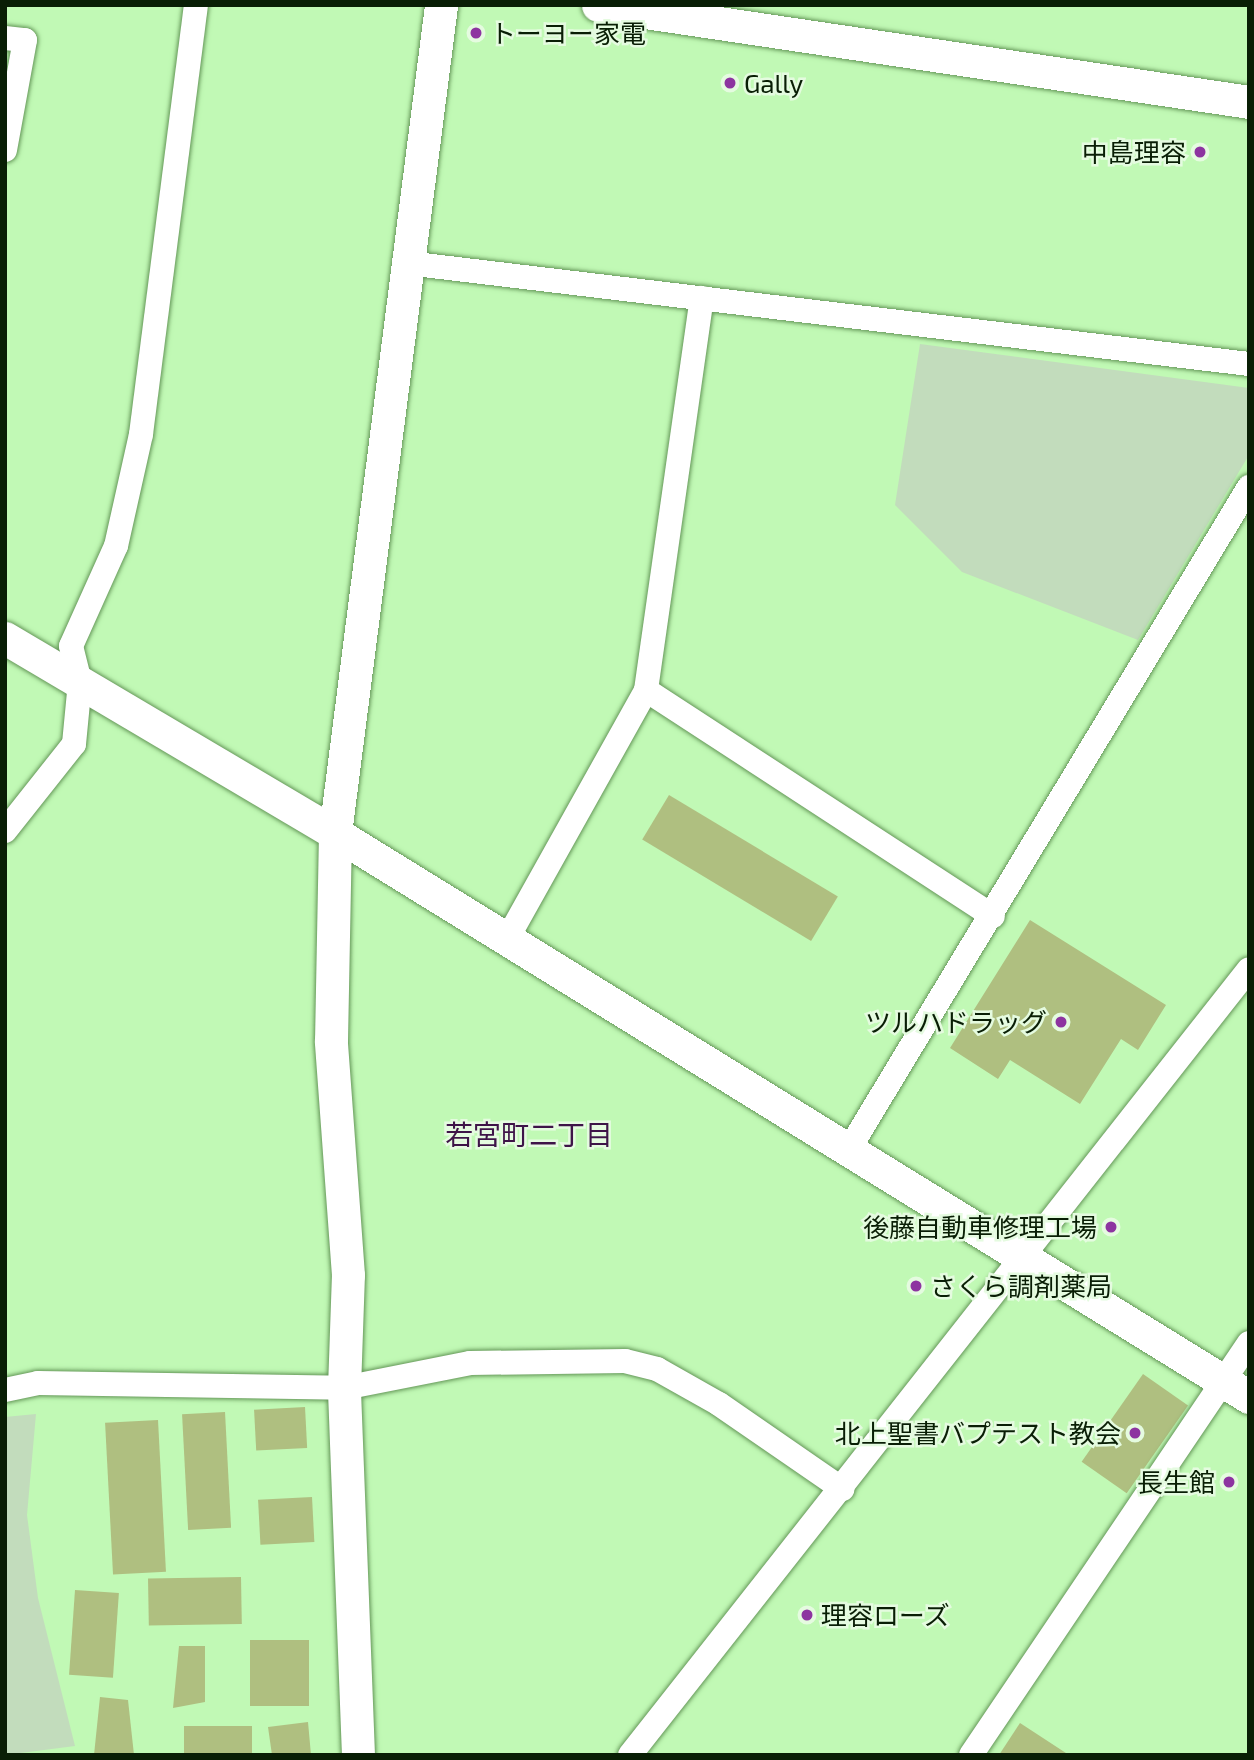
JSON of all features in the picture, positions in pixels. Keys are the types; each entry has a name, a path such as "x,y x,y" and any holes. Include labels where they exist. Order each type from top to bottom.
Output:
{"street":[{"path":"5,831 75,744 79,682 71,646 116,546 141,434 196,5"},
{"path":"358,1755 344,1388 348,1275 331,1041 335,833 441,5"},
{"path":"598,5 1249,102"},
{"path":"5,38 25,40 5,150"},
{"path":"407,262 1249,364"},
{"path":"506,941 646,690 702,298"},
{"path":"848,1151 993,916 1249,487"},
{"path":"5,638 335,833 1021,1259 1236,1389"},
{"path":"646,690 993,916"},
{"path":"629,1755 842,1489 1249,969"},
{"path":"971,1755 1236,1389 1249,1343"},
{"path":"5,1390 38,1384 344,1388 470,1363 625,1361 657,1369 719,1404 842,1489"}],"green space":[{"path":"920,344 1249,388 1249,455 1138,640 962,572 895,505"},
{"path":"36,1414 27,1515 38,1598 75,1746 5,1755 5,1417"}],"building":[{"path":"669,795 838,896 811,941 642,840"},
{"name":"ツルハドラッグ","path":"1030,920 1166,1005 1138,1050 1121,1039 1080,1104 1010,1060 998,1079 950,1048"},
{"name":"北上聖書バプテスト教会","path":"1143,1374 1188,1406 1127,1493 1082,1462"},
{"path":"305,1407 307,1448 256,1451 254,1410"},
{"path":"225,1412 231,1528 188,1530 182,1414"},
{"path":"158,1420 166,1572 113,1575 105,1423"},
{"path":"312,1497 314,1542 260,1545 258,1500"},
{"path":"241,1577 242,1624 149,1626 148,1579"},
{"path":"75,1590 119,1593 113,1678 69,1675"},
{"path":"250,1640 309,1640 309,1706 250,1706"},
{"path":"179,1646 205,1646 205,1702 173,1708"},
{"path":"100,1697 128,1700 134,1755 94,1755"},
{"path":"308,1722 311,1755 272,1755 268,1727"},
{"path":"1020,1723 1069,1755 999,1755"},
{"path":"184,1726 252,1726 252,1755 184,1755"}],"place":[{"name":"トーヨー家電","path":"476,33"},
{"name":"Gally","path":"730,83"},
{"name":"中島理容","path":"1200,152"},
{"name":"ツルハドラッグ","path":"1061,1022"},
{"name":"後藤自動車修理工場","path":"1111,1227"},
{"name":"さくら調剤薬局","path":"916,1286"},
{"name":"北上聖書バプテスト教会","path":"1135,1433"},
{"name":"長生館","path":"1229,1482"},
{"name":"理容ローズ","path":"807,1615"}],"district":[{"name":"若宮町二丁目","path":"529,1134"}]}
